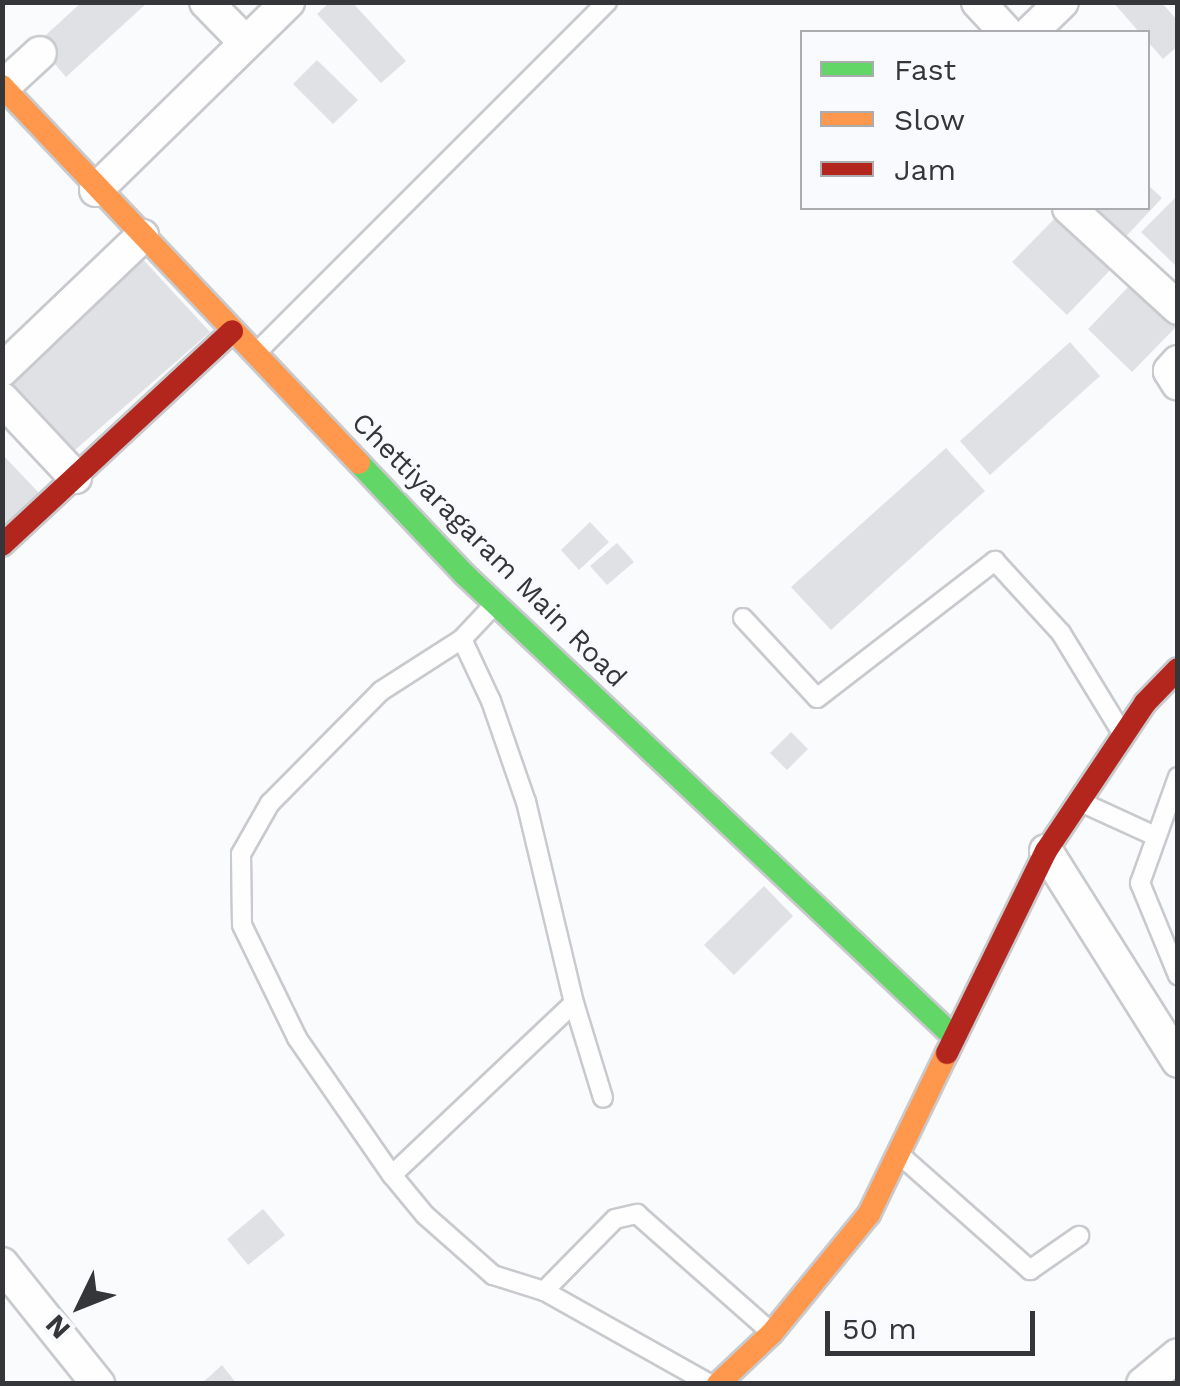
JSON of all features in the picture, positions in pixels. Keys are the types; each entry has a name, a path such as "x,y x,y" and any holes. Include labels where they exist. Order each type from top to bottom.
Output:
{"street":[{"path":"206,2 246,42"},
{"path":"96,190 288,2"},
{"path":"978,2 1004,30"},
{"path":"1033,30 1062,2"},
{"path":"3,87 40,53"},
{"name":"Chettiyaragaram Main Road","path":"3,87 96,190 495,604 953,1036"},
{"path":"1071,210 1178,308"},
{"path":"2,370 142,236"},
{"path":"2,546 232,331"},
{"path":"1178,362 1170,372 1178,384"},
{"path":"2,400 75,477"},
{"path":"718,1384 772,1333 869,1214 1046,851 1145,703 1178,669"},
{"path":"1046,851 1178,1061"},
{"path":"2,1264 98,1384"},
{"path":"1143,1384 1178,1355"}],"lane":[{"path":"254,355 607,2"},
{"path":"742,618 817,698 995,560 1061,633 1124,735"},
{"path":"495,604 462,640 381,690 270,802 242,854 242,925 296,1038 392,1175 425,1215 493,1276 544,1291 710,1384"},
{"path":"462,640 491,701 526,802 574,1003 603,1098"},
{"path":"1178,777 1140,883 1178,975"},
{"path":"1079,801 1156,836"},
{"path":"392,1175 574,1003"},
{"path":"900,1154 1030,1270 1079,1236"},
{"path":"544,1291 615,1220 637,1214 772,1333"}],"building":[{"path":"82,2 148,2 66,77 37,43"},
{"path":"330,2 352,2 406,61 381,83 317,14"},
{"path":"1113,2 1161,2 1178,21 1178,46 1163,59 1150,44 1150,30 1137,30"},
{"path":"317,60 358,100 333,124 293,84"},
{"path":"1150,187 1162,198 1116,247 1076,210 1150,210"},
{"path":"1178,195 1178,268 1141,232"},
{"path":"1061,212 1115,265 1067,315 1012,262"},
{"path":"138,254 210,332 67,457 3,384"},
{"path":"1132,283 1176,327 1132,372 1088,329"},
{"path":"1070,342 1100,376 990,475 960,441"},
{"path":"946,448 985,491 831,630 791,587"},
{"path":"2,454 40,494 2,529"},
{"path":"590,522 609,542 579,570 561,550"},
{"path":"617,543 634,562 607,585 590,566"},
{"path":"791,732 808,749 787,770 770,753"},
{"path":"764,886 793,916 734,975 704,945"},
{"path":"263,1209 285,1235 248,1265 227,1239"},
{"path":"222,1365 237,1384 201,1384"}],"traffic: fast":[{"path":"359,463 464,574 953,1036"}],"traffic: slow":[{"path":"2,86 359,463"},
{"path":"718,1384 772,1333 869,1214 947,1053"}],"traffic: jam":[{"path":"2,545 232,331"},
{"path":"947,1053 1046,851 1145,703 1178,669"}]}
